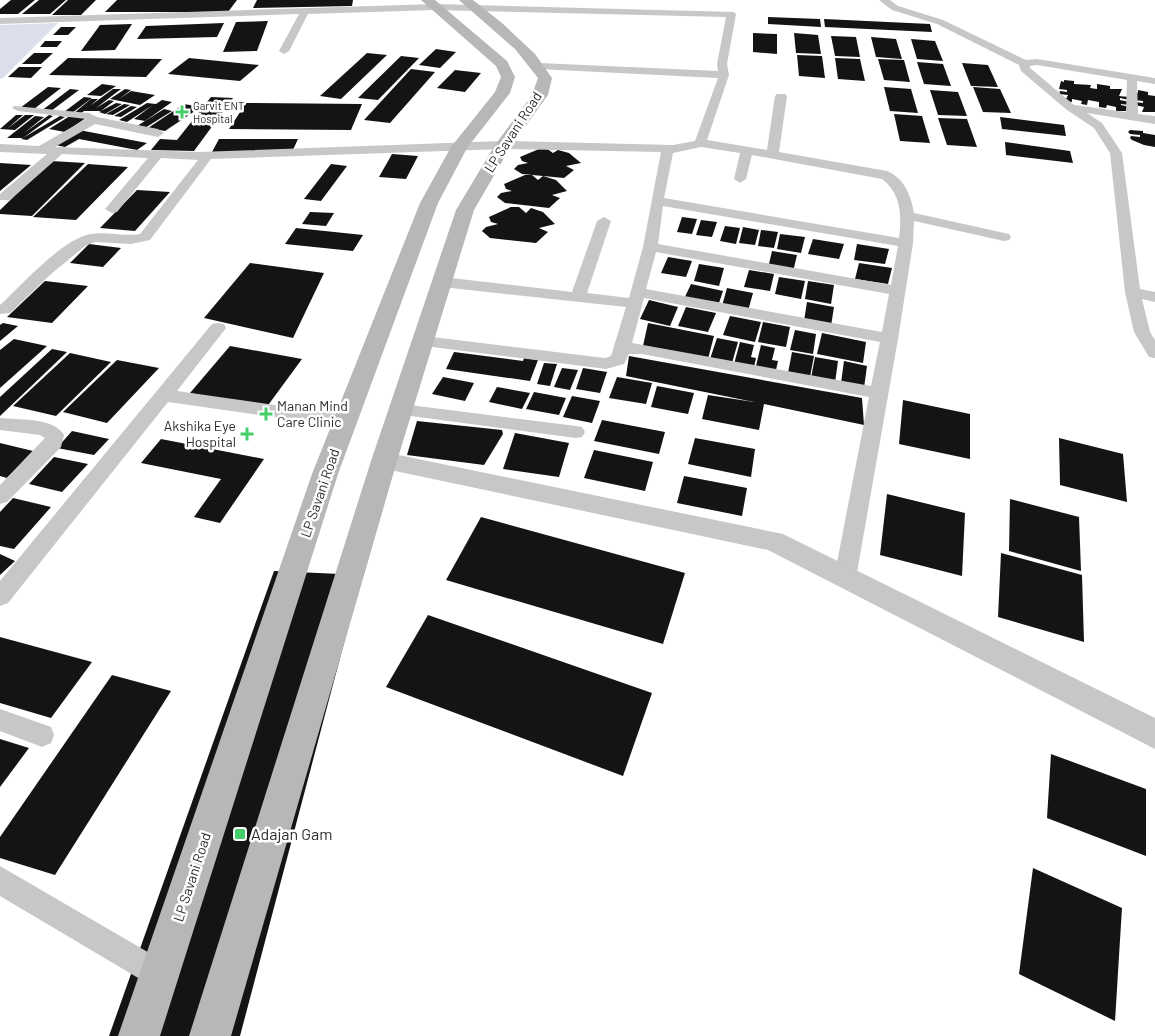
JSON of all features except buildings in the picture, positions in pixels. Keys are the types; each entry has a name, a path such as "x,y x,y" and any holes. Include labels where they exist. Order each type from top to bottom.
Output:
{"main road":[{"name":"LP Savani Road","path":"139,1036 325,474 429,203 459,147 502,93 508,77 502,64 431,3"},
{"path":"471,4 539,66"},
{"name":"LP Savani Road","path":"210,1036 384,461 465,210 503,145 540,95 545,78 539,66"}],"street":[{"path":"238,14 252,0"},
{"path":"884,0 895,8 940,22 1024,63 1037,62 1155,81"},
{"path":"0,22 238,14 305,11 358,5 431,3 732,10 722,64 724,75 700,143"},
{"path":"284,50 305,11"},
{"path":"1024,63 1025,69 1070,108 1098,126 1116,154 1133,292 1142,332 1155,353"},
{"path":"539,66 724,75"},
{"path":"1132,77 1132,116"},
{"path":"772,155 781,96"},
{"path":"18,108 90,116 93,120 158,133"},
{"path":"1070,108 1155,120"},
{"path":"44,148 93,120"},
{"path":"3,150 44,148 207,156 503,145 668,149 693,146 700,143 847,166 886,176 898,186 906,200 906,243 845,578"},
{"path":"424,341 606,364 618,360 623,348 650,247 668,149"},
{"path":"5,198 59,150"},
{"path":"740,179 747,151"},
{"path":"112,209 157,155"},
{"path":"4,310 80,242 96,237 133,241 145,238 207,156"},
{"path":"657,201 906,243"},
{"path":"906,215 1004,237"},
{"path":"578,297 604,221"},
{"path":"650,247 897,291"},
{"path":"442,282 578,297 636,298 890,339"},
{"path":"1133,292 1155,297"},
{"path":"0,596 218,328"},
{"path":"623,348 642,349 880,393"},
{"path":"164,395 345,422"},
{"path":"402,410 576,432"},
{"path":"0,424 44,430 56,435 54,442 0,497"},
{"path":"384,461 774,541 1155,734"},
{"path":"0,720 42,735"},
{"path":"0,880 160,975"}],"shaded area":[{"path":"58,23 3,78 0,79 0,25"}],"place":[{"name":"Garvit ENT Hospital","path":"182,112"},
{"name":"Manan Mind Care Clinic","path":"266,414"},
{"name":"Akshika Eye Hospital","path":"247,434"},
{"name":"Adajan Gam","path":"240,834"}]}
